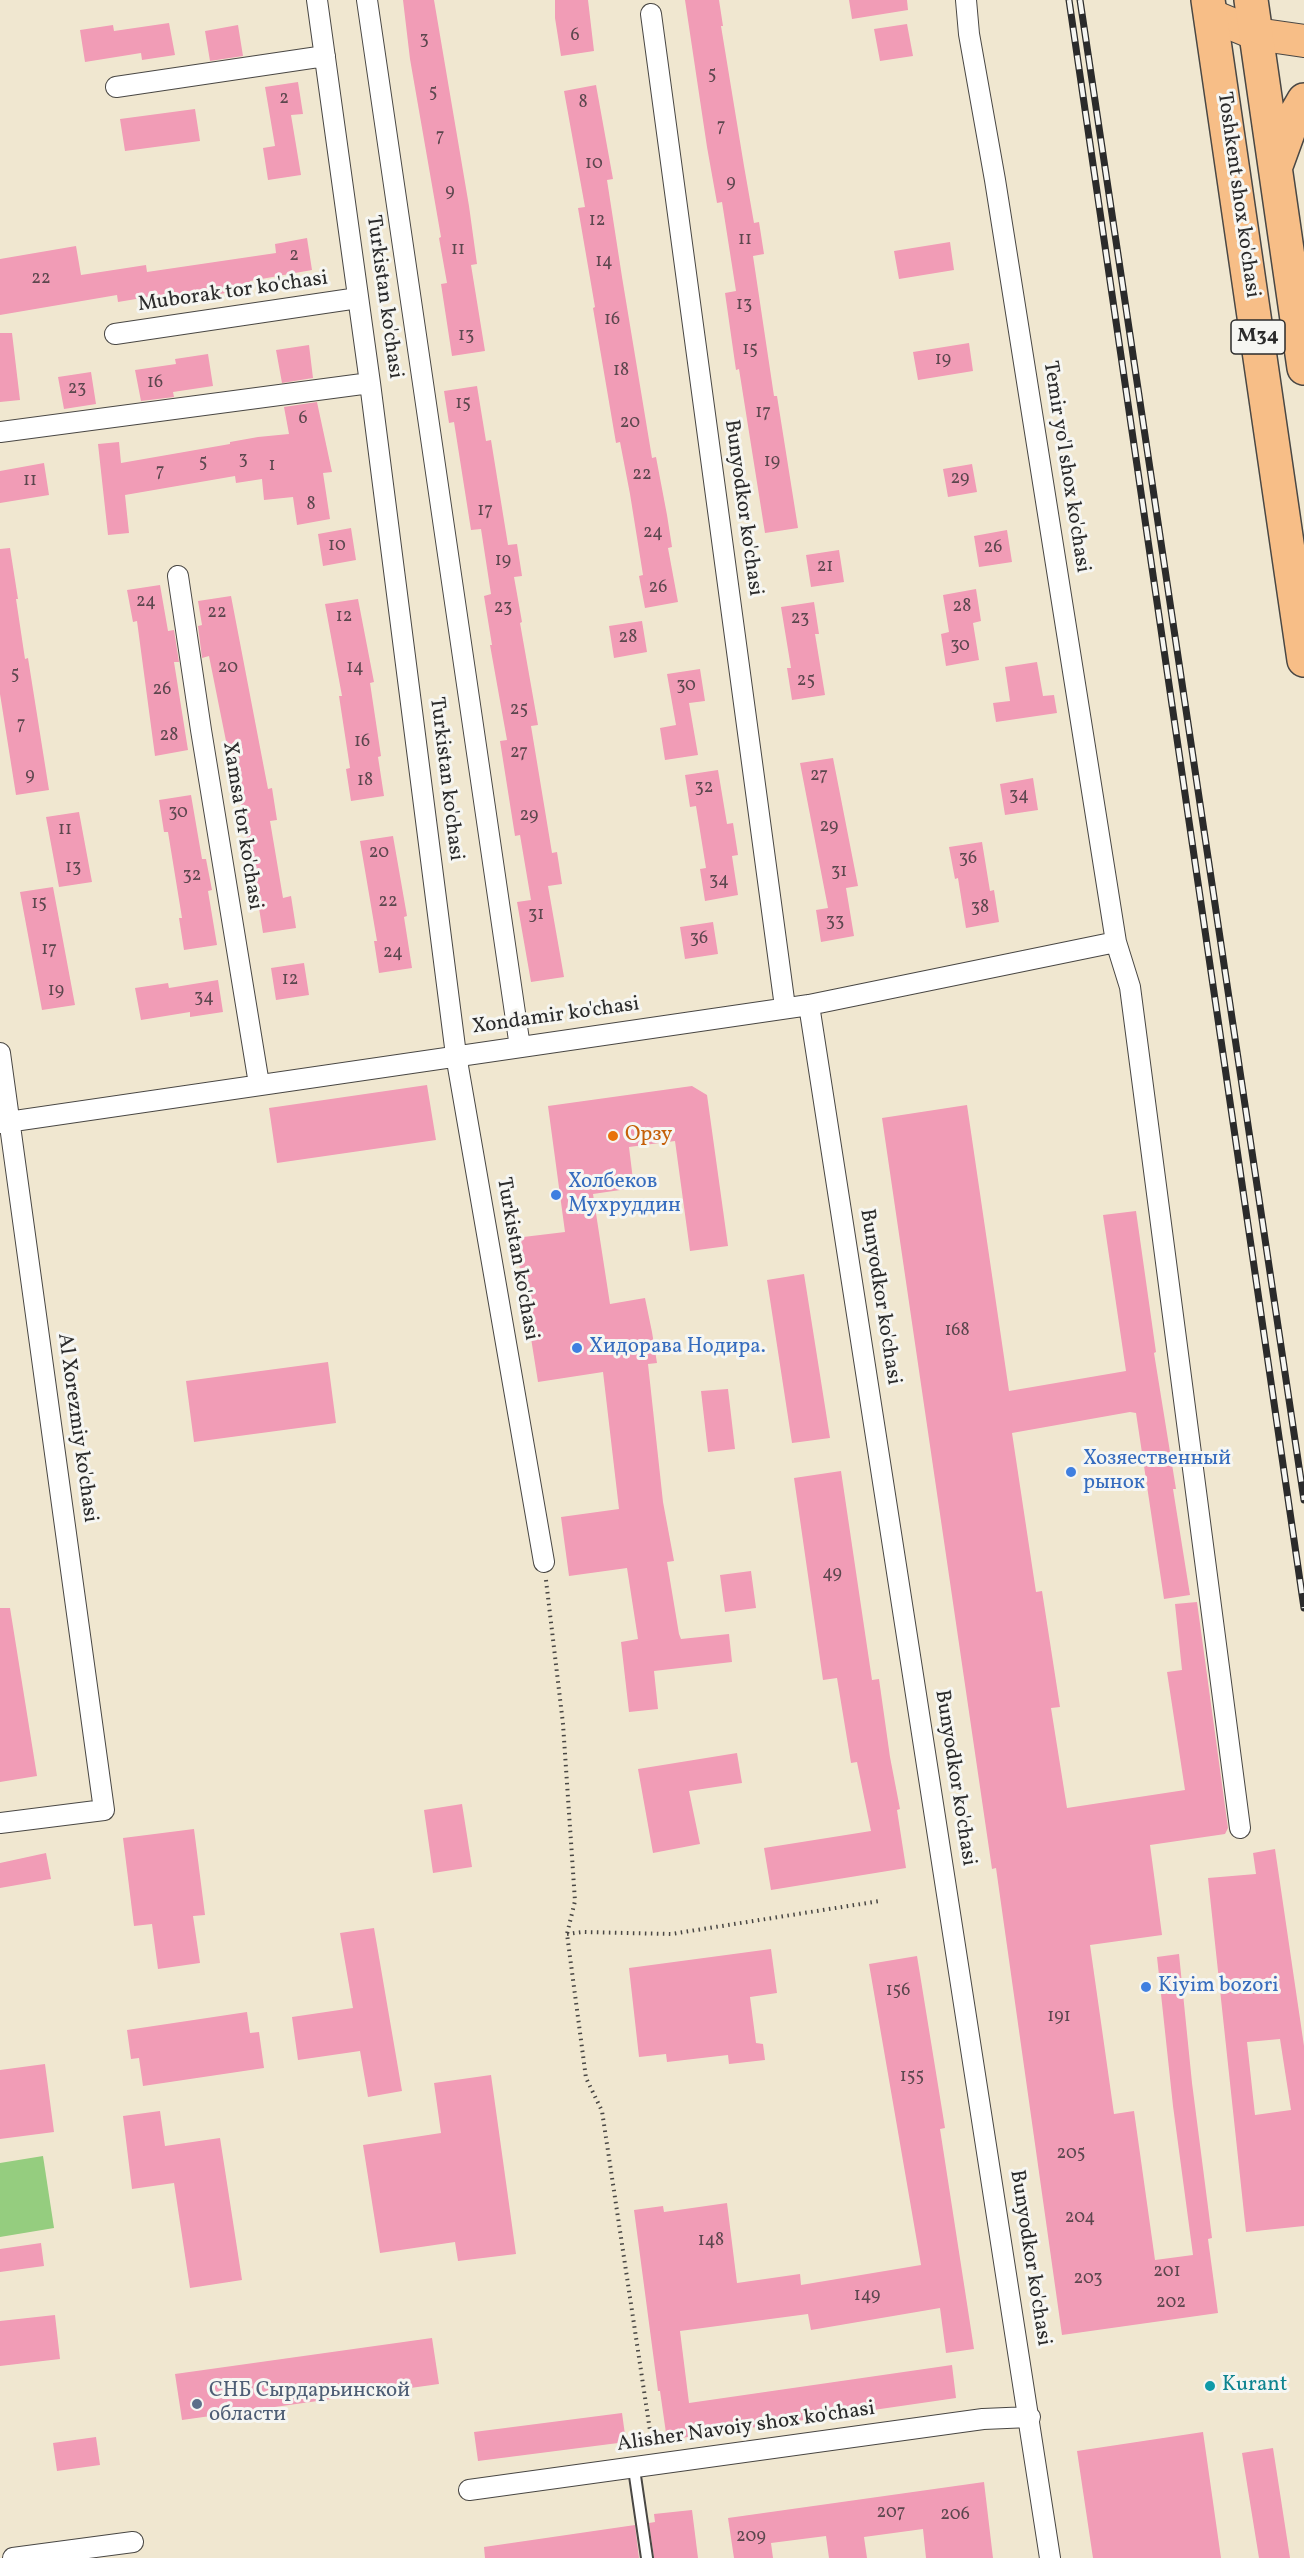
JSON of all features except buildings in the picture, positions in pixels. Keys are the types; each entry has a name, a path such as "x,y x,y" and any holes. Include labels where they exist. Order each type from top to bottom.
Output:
{"highway":[{"name":"M34","path":"1251,0 1275,167"},
{"name":"Toshkent shox ko'chasi","path":"1218,5 1235,177 1304,660"},
{"path":"1275,167 1293,119 1304,100"},
{"path":"1235,177 1240,164 1255,156 1272,160 1275,167"},
{"name":"Toshkent shox ko'chasi","path":"1275,167 1304,368"}],"main road":[{"path":"1218,5 1256,34 1304,40"}],"street":[{"name":"Turkistan ko'chasi","path":"317,0 370,382 456,1055 544,1562"},
{"name":"Turkistan ko'chasi","path":"367,0 520,1047"},
{"name":"Temir yo'l shox ko'chasi","path":"966,0 969,34 995,180 1116,942 1130,987 1240,1828"},
{"name":"Bunyodkor ko'chasi","path":"651,14 785,1007"},
{"path":"116,87 325,56"},
{"name":"Muborak tor ko'chasi","path":"115,334 358,298"},
{"path":"0,432 370,382"},
{"name":"Xamsa tor ko'chasi","path":"178,576 259,1084"},
{"name":"Xondamir ko'chasi","path":"5,1123 809,1005 1116,942"},
{"name":"Bunyodkor ko'chasi","path":"809,1005 1030,2416 1050,2558"},
{"name":"Al Xorezmiy ko'chasi","path":"0,1053 5,1123 104,1810 0,1823"},
{"name":"Alisher Navoiy shox ko'chasi","path":"469,2490 983,2419 1030,2416"},
{"path":"13,2558 133,2542"}],"lane":[{"path":"634,2469 646,2558"}],"path":[{"path":"544,1562 562,1724 574,1901 567,1934 586,2078 602,2111 655,2466"},
{"path":"567,1934 582,1932 670,1934 880,1901"}],"green space":[{"path":"43,2156 54,2228 0,2237 0,2163"}],"railway":[{"path":"1069,0 1304,1608"},
{"path":"1080,0 1304,1500"}],"place":[{"name":"Орзу","path":"613,1136"},
{"name":"Холбеков Мухруддин","path":"556,1195"},
{"name":"Хидорава Нодира.","path":"577,1348"},
{"name":"Хозяественный рынок","path":"1071,1472"},
{"name":"Kiyim bozori","path":"1146,1987"},
{"name":"Kurant","path":"1210,2386"},
{"name":"СНБ Сырдарьинской области","path":"197,2404"}]}
